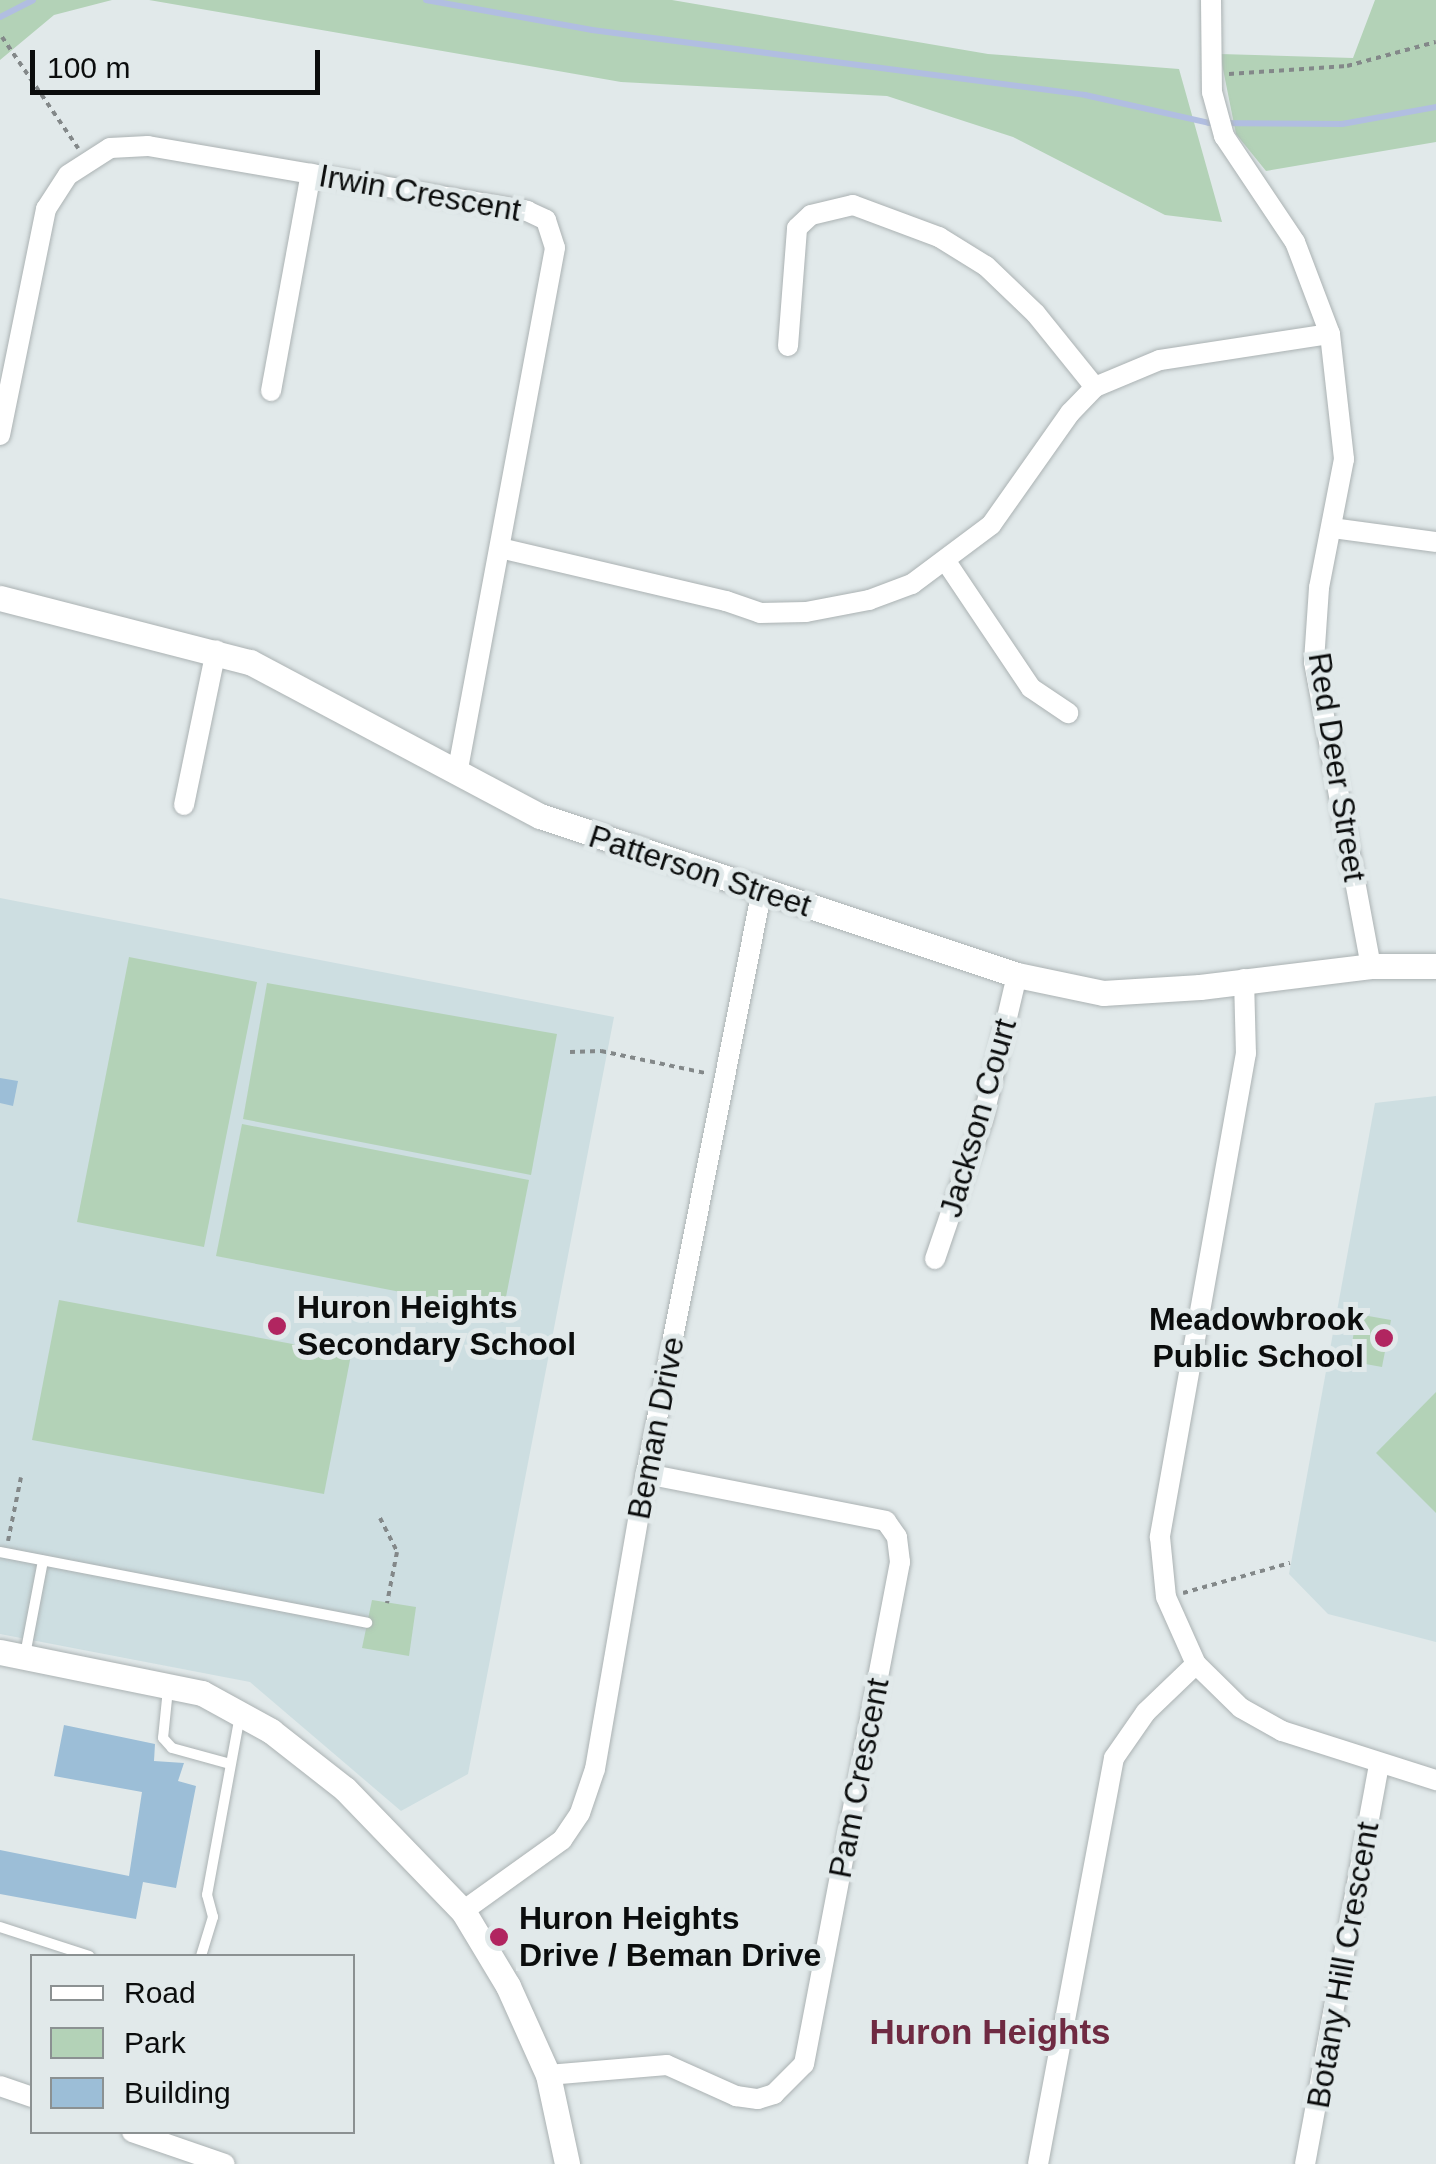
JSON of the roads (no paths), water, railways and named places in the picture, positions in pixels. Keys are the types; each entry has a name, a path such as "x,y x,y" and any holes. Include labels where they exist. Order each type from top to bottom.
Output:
{"street":[{"name":"Red Deer Street","path":"1211,0 1211,75 1224,136 1295,242 1330,334 1344,458 1319,588 1314,662 1371,966"},
{"name":"Irwin Crescent","path":"0,435 46,209 68,175 110,148 148,146 528,211 546,220 555,248 457,774"},
{"path":"271,391 312,174"},
{"path":"788,346 797,228 811,215 853,206 939,236 986,266 1036,314 1095,386"},
{"path":"500,548 726,600 760,612 806,612 869,600 912,584 991,525 1070,413 1095,386 1160,360 1330,334"},
{"path":"1332,528 1436,542"},
{"path":"945,560 1031,688 1068,713"},
{"name":"Patterson Street","path":"0,598 216,650 267,670 457,774 583,834 1017,975 1103,993 1200,987 1371,966 1436,966"},
{"path":"184,804 216,650"},
{"name":"Beman Drive","path":"463,1911 562,1840 580,1814 596,1769 646,1474 762,890"},
{"name":"Jackson Court","path":"936,1259 983,1119 1017,975"},
{"path":"1244,979 1246,1053 1160,1537 1166,1597 1196,1664 1241,1708 1282,1731 1436,1780"},
{"name":"Pam Crescent","path":"548,2075 667,2065 736,2096 758,2098 774,2094 804,2064 900,1562 897,1537 886,1521 646,1474"},
{"path":"12,1654 202,1693 270,1731 345,1789 463,1911 508,1986 548,2075 567,2164"},
{"path":"1038,2164 1114,1758 1146,1712 1196,1664"},
{"name":"Botany Hill Crescent","path":"1305,2164 1379,1765"},
{"path":"0,2086 30,2096"},
{"path":"138,2134 225,2164"}],"lane":[{"path":"0,1552 367,1623"},
{"path":"12,1654 43,1561"},
{"path":"169,1686 163,1738 172,1748 230,1764"},
{"path":"202,1954 212,1917 207,1895 240,1714"},
{"path":"0,1927 83,1954"}],"waterway":[{"path":"0,17 33,0"},
{"path":"426,0 592,30 1085,95 1209,123 1342,124 1436,107"}],"place":[{"name":"Huron Heights Secondary School","path":"277,1326"},
{"name":"Meadowbrook Public School","path":"1384,1338"},
{"name":"Huron Heights Drive / Beman Drive","path":"499,1937"}],"district":[{"name":"Huron Heights","path":"990,2032"}]}
